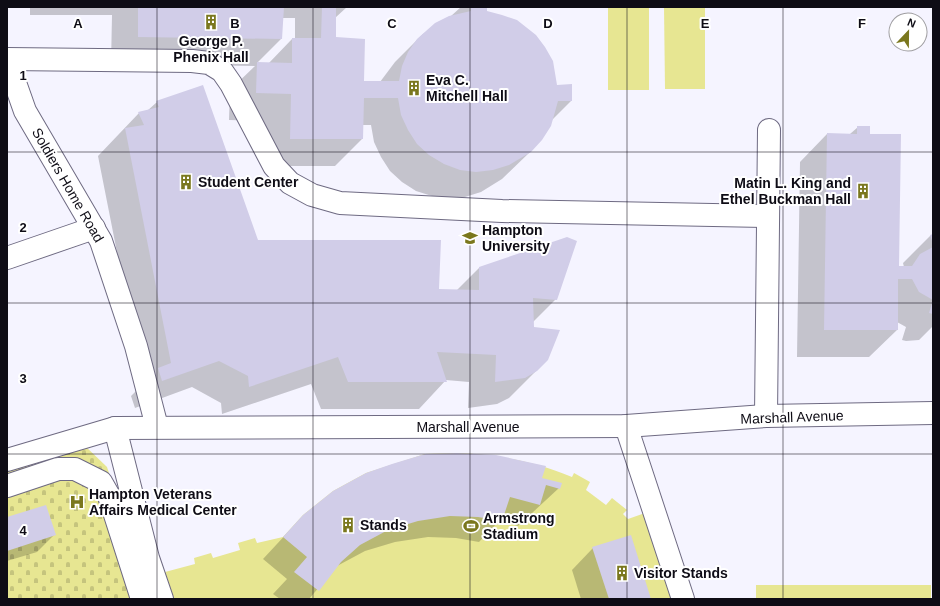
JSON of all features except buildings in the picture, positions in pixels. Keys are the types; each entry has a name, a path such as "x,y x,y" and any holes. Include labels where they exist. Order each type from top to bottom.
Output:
{"street":[{"name":"Soldiers Home Road","path":"7,60 16,115 94,228 101,241 136,346 157,427"},
{"path":"7,60 192,61 209,63 222,71 231,84 274,166 290,183 312,195 340,203 502,211 768,216"},
{"path":"766,416 769,130"},
{"path":"7,258 94,228"},
{"name":"Marshall Avenue","path":"7,460 115,428 626,426 766,416 933,414"},
{"path":"626,426 683,599"},
{"path":"115,428 148,558 162,599"},
{"path":"7,486 58,469 75,469 101,482 109,496 142,599"}],"green space":[{"path":"608,7 649,7 649,90 608,90"},
{"path":"664,7 705,7 705,89 665,89"},
{"name":"Hampton Veterans Affairs Medical Center","path":"83,444 107,467 150,599 7,599 7,467"},
{"name":"Armstrong Stadium","path":"457,453 502,457 558,471 572,477 574,473 590,482 586,490 606,505 612,498 627,510 623,514 628,519 645,513 677,599 174,599 165,572 195,564 194,558 211,553 213,558 240,550 238,543 255,538 257,543 283,537 303,515 333,491 366,473 425,454"},
{"path":"756,585 931,585 931,599 756,599"}],"place":[{"name":"George P. Phenix Hall","path":"211,22"},
{"name":"Eva C. Mitchell Hall","path":"414,88"},
{"name":"Student Center","path":"186,182"},
{"name":"Matin L. King and Ethel Buckman Hall","path":"863,191"},
{"name":"Hampton University","path":"470,238"},
{"name":"Hampton Veterans Affairs Medical Center","path":"77,502"},
{"name":"Stands","path":"348,525"},
{"name":"Armstrong Stadium","path":"471,526"},
{"name":"Visitor Stands","path":"622,573"}]}
